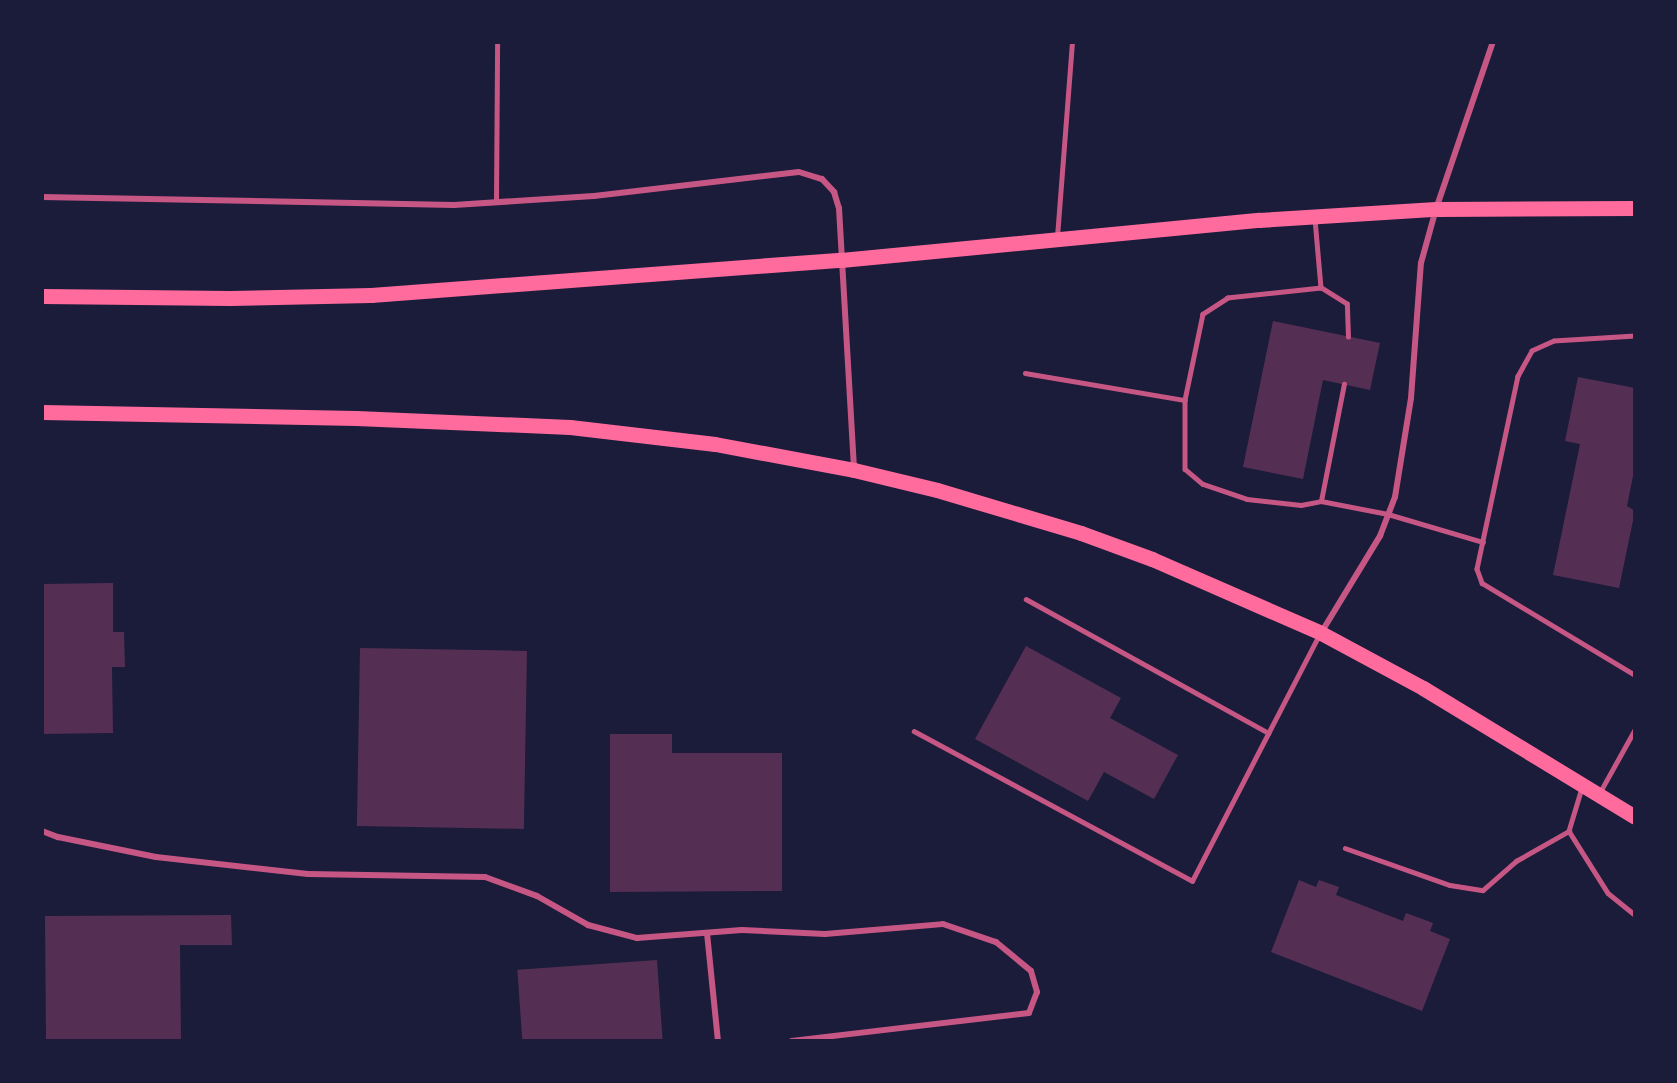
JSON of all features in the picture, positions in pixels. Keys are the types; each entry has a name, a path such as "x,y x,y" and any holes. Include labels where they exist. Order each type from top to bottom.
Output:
{"main road":[{"path":"42,296 230,298 371,295 841,260 1315,216 1436,209 1635,208"},
{"path":"42,412 356,418 570,428 715,444 854,470 947,493 1081,533 1221,587 1321,633 1424,688 1635,817"}],"street":[{"path":"1321,633 1380,536 1395,497 1411,398 1421,262 1436,209 1493,42"},
{"path":"42,197 454,205 594,196 798,172 822,179 834,192 839,208 854,470"},
{"path":"42,831 58,837 156,857 308,874 485,877 537,896 588,925 637,938 742,930 825,934 943,924 996,942 1031,971 1037,992 1029,1013 792,1041"},
{"path":"707,933 718,1041"}],"lane":[{"path":"496,202 497,42"},
{"path":"1057,239 1072,42"},
{"path":"1315,216 1322,288"},
{"path":"1348,337 1347,304 1322,288 1228,298 1203,314 1185,400 1185,469 1203,484 1247,499 1301,505 1321,501 1388,514 1483,542"},
{"path":"1635,336 1554,341 1532,351 1518,376 1477,569 1482,584 1635,675"},
{"path":"1025,373 1185,400"},
{"path":"1321,501 1344,384"},
{"path":"1026,599 1269,733"},
{"path":"914,731 1192,881 1321,633"},
{"path":"1598,795 1635,729"},
{"path":"1345,848 1450,885 1483,890 1516,861 1569,831 1583,785"},
{"path":"1569,831 1608,893 1635,915"}],"building":[{"path":"1273,321 1380,343 1370,390 1323,380 1303,479 1243,467"},
{"path":"1578,377 1635,388 1635,466 1627,506 1635,511 1619,588 1553,575 1580,444 1565,441"},
{"path":"113,583 113,632 124,632 125,667 112,667 113,733 42,734 42,584"},
{"path":"1026,646 1121,698 1110,718 1178,755 1154,799 1104,772 1088,801 975,739"},
{"path":"360,648 527,651 524,829 357,826"},
{"path":"610,734 672,734 672,753 782,753 782,891 610,892"},
{"path":"1299,880 1316,887 1319,880 1339,887 1336,895 1403,921 1406,913 1433,923 1430,931 1450,939 1422,1011 1271,952"},
{"path":"231,915 232,945 180,945 181,1041 46,1041 45,916"},
{"path":"657,960 663,1041 522,1041 517,970"}]}
